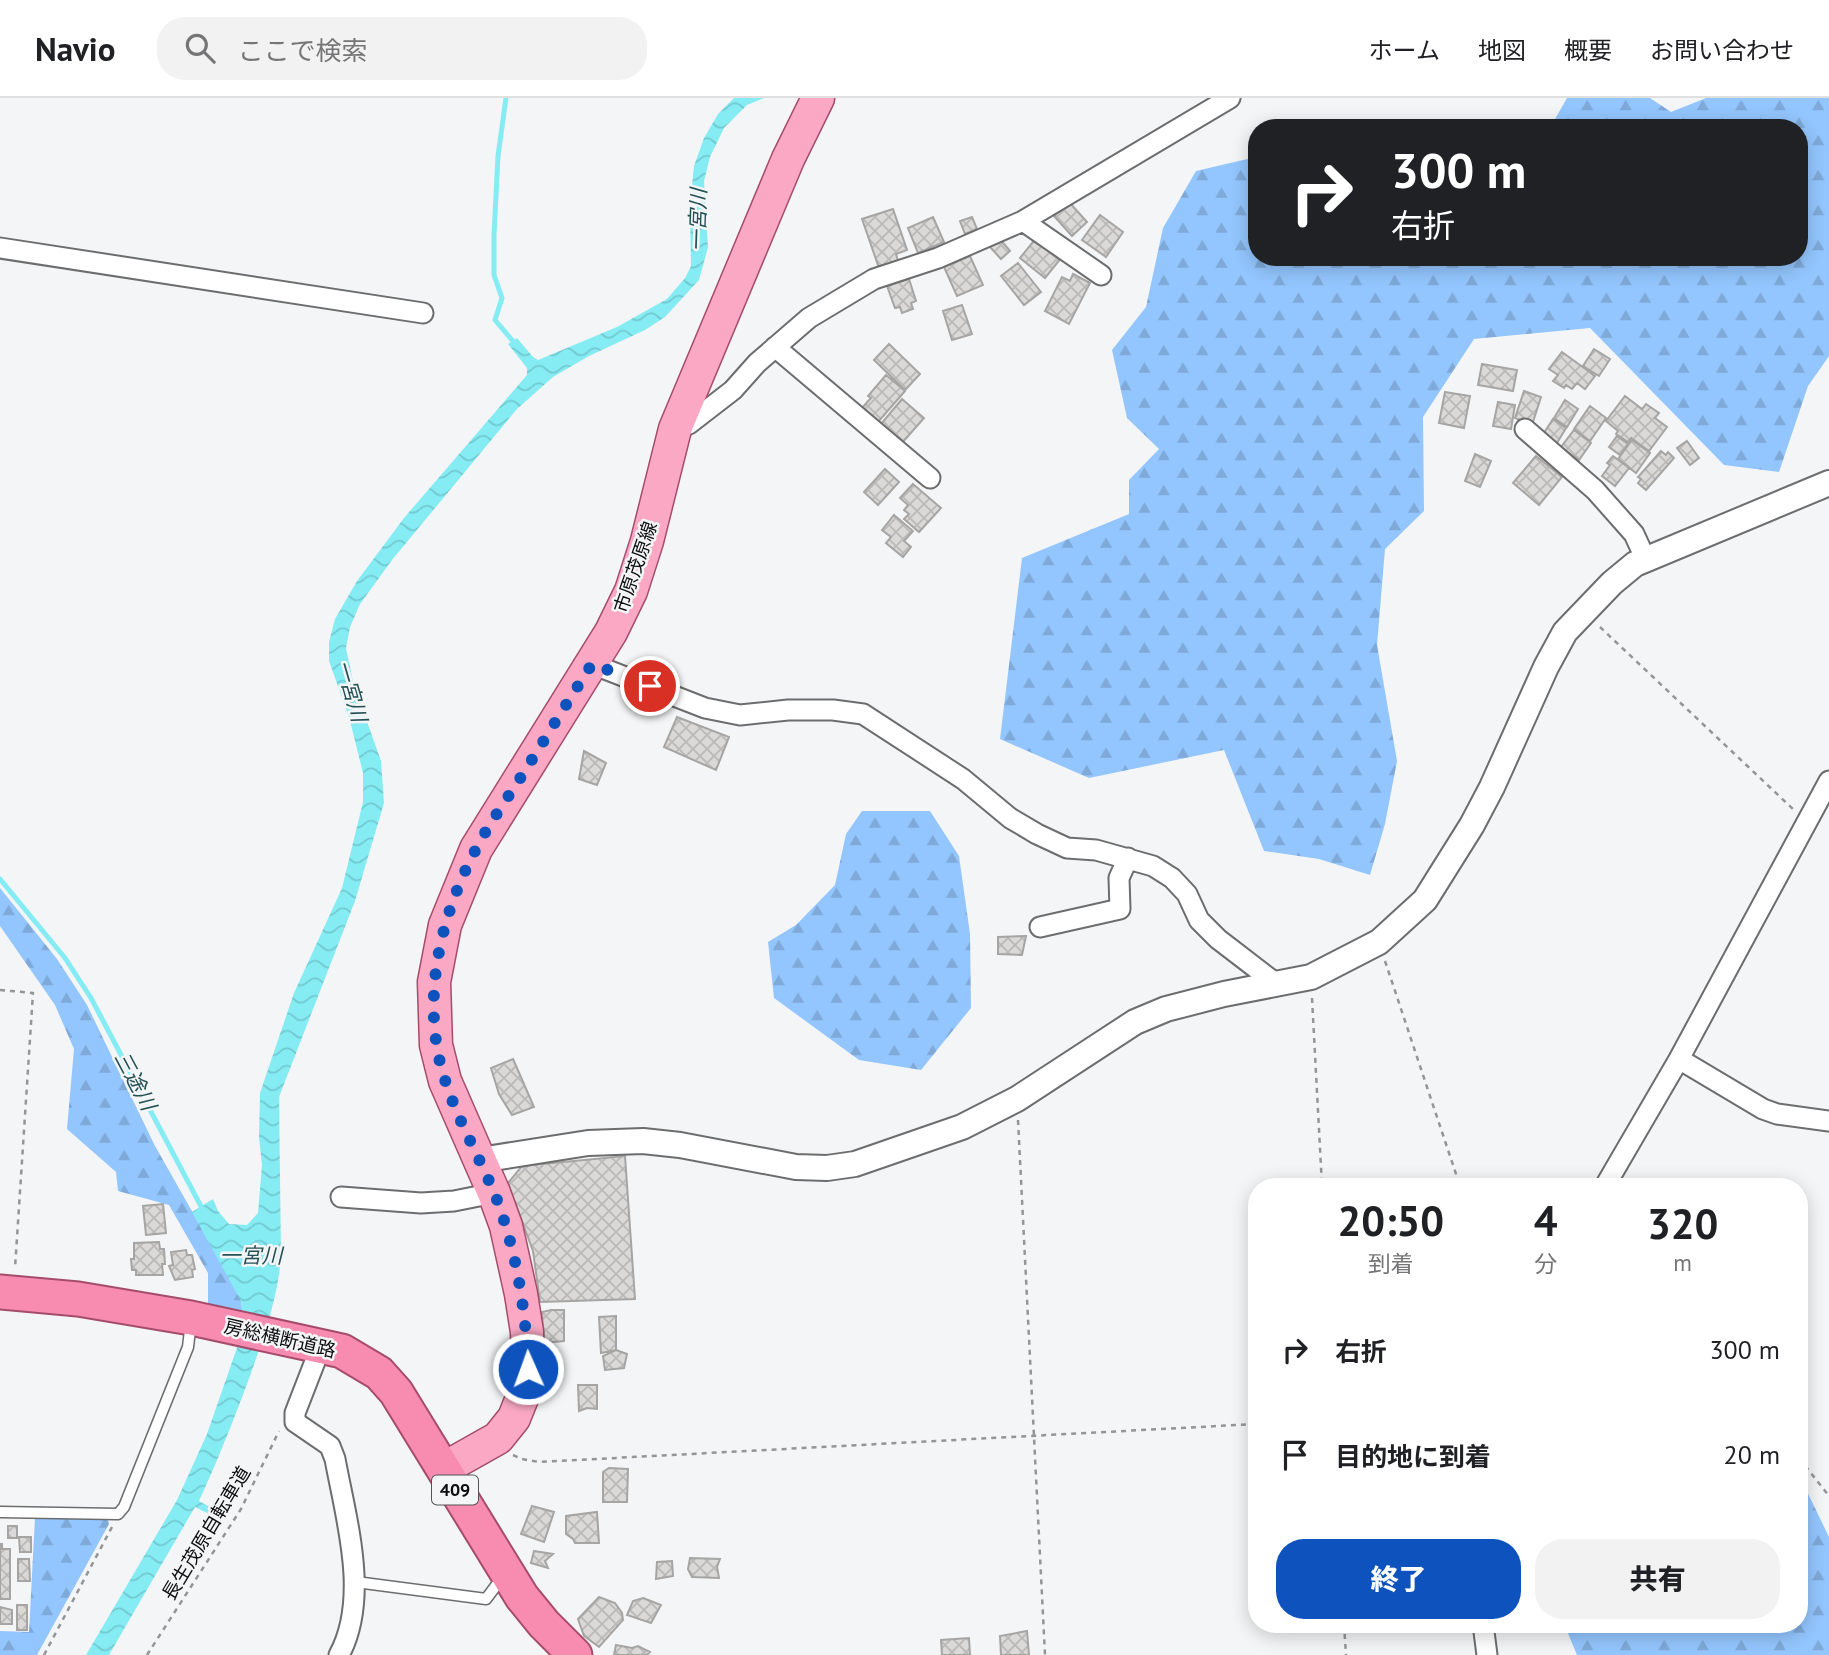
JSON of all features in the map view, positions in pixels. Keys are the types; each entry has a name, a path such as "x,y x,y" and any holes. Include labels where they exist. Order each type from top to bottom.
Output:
{"highway":[{"name":"房総横断道路","path":"7,1292 78,1299 191,1318 321,1346 342,1351 379,1373 397,1392 522,1597 544,1625 575,1655"}],"main road":[{"name":"市原茂原線","path":"443,1469 498,1438 513,1418 524,1394 528,1369 527,1332 506,1226 445,1081 436,1045 434,982 445,925 476,849 592,664 631,591 647,541 675,429 814,104"}],"street":[{"path":"675,429 689,424 733,390 757,363 810,318 874,279 938,258 1023,221 1230,98"},
{"path":"1023,221 1101,275"},
{"path":"0,248 423,313"},
{"path":"775,347 930,478"},
{"path":"1525,429 1595,490 1634,534 1646,560"},
{"path":"480,1160 588,1143 643,1141 680,1144 796,1167 827,1168 855,1164 962,1127 1017,1099 1135,1022 1166,1009 1224,993 1311,977 1379,942 1425,900 1472,825 1546,667 1566,632 1612,583 1636,564 1829,483"},
{"path":"592,664 705,708 740,715 789,710 833,710 863,714 964,779 1010,818 1037,834 1067,848 1097,850 1153,866 1171,878 1187,894 1199,920 1228,947 1278,985"},
{"path":"1610,1178 1679,1059 1829,781"},
{"path":"1040,927 1120,909 1119,878 1128,858"},
{"path":"1679,1059 1763,1109 1777,1114 1829,1121"},
{"path":"341,1197 421,1203 454,1201 494,1193"},
{"path":"321,1346 295,1413 295,1422 330,1446 335,1459 356,1582 348,1631 339,1655"},
{"path":"1484,1633 1487,1655"}],"lane":[{"path":"0,1512 118,1514 124,1507 188,1347 191,1318"},
{"path":"356,1582 485,1599 506,1572"}],"path":[{"path":"1583,611 1807,822"},
{"path":"1379,942 1457,1178"},
{"path":"1311,977 1322,1178"},
{"path":"0,990 33,993 7,1292"},
{"path":"1017,1099 1045,1655"},
{"name":"長生茂原自転車道","path":"147,1655 241,1509 284,1421"},
{"path":"498,1438 509,1453 539,1462 1248,1424"},
{"path":"1808,1469 1829,1496"},
{"path":"44,1655 108,1538 118,1514"},
{"path":"1345,1633 1346,1655"}],"green space":[{"path":"1567,98 1650,98 1671,112 1706,98 1829,98 1829,356 1808,386 1779,472 1724,465 1590,328 1474,339 1423,417 1424,511 1385,549 1377,645 1397,761 1385,824 1370,875 1319,859 1264,851 1224,750 1089,778 1000,739 1022,558 1129,514 1129,480 1159,449 1127,418 1112,350 1146,307 1163,228 1196,171 1248,159 1248,266 1808,266 1808,119 1555,119"},
{"path":"862,811 930,811 959,856 970,934 971,1008 921,1070 859,1060 774,998 768,942 796,925 835,885 846,834"},
{"path":"0,888 57,959 87,1005 155,1146 235,1287 243,1316 208,1309 208,1273 169,1205 118,1191 116,1172 67,1129 74,1049 55,1005 0,926"},
{"path":"1808,1494 1829,1537 1829,1655 1577,1655 1568,1633 1808,1633"},
{"path":"35,1518 108,1519 109,1524 37,1655 0,1655 0,1631 29,1632"}],"water":[{"name":"一宮川","path":"734,98 764,98 747,105 724,128 710,157 704,181 708,247 699,280 665,317 553,377 517,409 392,560 360,604 350,627 346,648 353,682 381,761 384,803 355,901 279,1097 281,1256 274,1302 250,1376 199,1501 215,1510 211,1515 195,1507 109,1655 86,1655 177,1500 207,1434 239,1342 243,1316 241,1301 192,1212 213,1199 218,1211 229,1224 247,1225 258,1213 262,1165 259,1137 260,1093 294,993 342,888 363,802 363,773 349,717 329,661 329,642 335,619 357,581 404,518 527,375 527,368 508,344 517,338 538,360 617,327 667,299 685,278 691,266 690,204 694,166 704,138 718,114"}],"building":[{"path":"1069,202 1087,222 1072,236 1054,216"},
{"path":"893,209 907,250 896,254 898,261 879,268 862,219"},
{"path":"1100,215 1123,232 1106,257 1082,240"},
{"path":"933,217 944,242 918,253 908,228"},
{"path":"972,217 977,229 965,234 960,221"},
{"path":"1037,237 1062,257 1045,278 1020,258"},
{"path":"999,238 1010,251 1001,259 990,247"},
{"path":"970,256 983,285 957,296 944,267"},
{"path":"1018,263 1041,292 1024,305 1001,276"},
{"path":"1073,274 1090,283 1069,324 1045,311 1062,277 1070,281"},
{"path":"909,279 916,301 911,303 913,309 902,313 900,307 895,308 887,286"},
{"path":"962,305 972,334 952,340 943,311"},
{"path":"889,344 920,374 905,390 874,360"},
{"path":"1594,349 1610,359 1599,376 1583,366"},
{"path":"1562,352 1595,376 1585,389 1577,383 1572,389 1566,385 1564,388 1553,381 1558,375 1549,369"},
{"path":"1482,364 1517,370 1513,391 1478,385"},
{"path":"886,375 905,391 878,422 862,408 871,398 868,396"},
{"path":"1524,391 1541,397 1531,428 1515,418"},
{"path":"1445,392 1470,396 1464,428 1439,423"},
{"path":"1625,396 1642,409 1646,404 1659,413 1655,418 1667,427 1649,451 1631,438 1628,442 1616,434 1618,431 1606,421"},
{"path":"902,399 924,418 902,443 881,424"},
{"path":"1565,400 1578,409 1567,427 1554,418"},
{"path":"1498,402 1515,405 1511,429 1493,426"},
{"path":"1590,406 1606,418 1590,441 1574,429"},
{"path":"1553,419 1566,428 1554,448 1540,439"},
{"path":"1574,430 1591,443 1579,460 1561,447"},
{"path":"1617,436 1628,444 1620,455 1609,447"},
{"path":"1632,440 1650,453 1636,473 1618,459"},
{"path":"1687,441 1699,458 1690,465 1677,448"},
{"path":"1661,451 1666,455 1668,452 1674,458 1646,490 1638,483 1641,479 1638,477"},
{"path":"1475,454 1491,461 1480,487 1465,481"},
{"path":"1536,456 1562,477 1539,505 1513,483"},
{"path":"1613,456 1629,468 1615,486 1602,476"},
{"path":"885,469 899,482 878,505 864,492"},
{"path":"913,484 941,508 919,532 904,519 909,514 904,510 908,505 900,498"},
{"path":"894,515 913,531 904,541 911,547 903,557 886,543 891,537 882,530"},
{"path":"677,717 729,737 716,770 664,747"},
{"path":"584,751 606,763 597,785 579,779"},
{"path":"1026,936 1022,955 998,954 998,937"},
{"path":"513,1059 534,1107 512,1115 499,1094 491,1068"},
{"path":"625,1156 635,1299 540,1302 533,1251 508,1183 522,1166"},
{"path":"163,1204 166,1233 146,1235 143,1206"},
{"path":"159,1242 160,1249 164,1249 163,1275 136,1275 136,1270 132,1270 131,1259 134,1259 134,1243"},
{"path":"186,1250 187,1255 192,1255 195,1269 192,1270 193,1277 175,1280 169,1266 173,1265 171,1252"},
{"path":"564,1310 564,1341 544,1343 542,1312"},
{"path":"616,1316 616,1350 601,1353 599,1317"},
{"path":"616,1350 627,1354 624,1368 605,1370 603,1356"},
{"path":"578,1385 597,1385 597,1409 579,1411"},
{"path":"609,1468 628,1469 627,1502 603,1502 603,1472"},
{"path":"532,1506 554,1512 544,1542 521,1534"},
{"path":"597,1512 599,1543 575,1543 566,1534 566,1516"},
{"path":"8,1526 17,1526 17,1538 8,1538"},
{"path":"19,1537 31,1537 31,1552 20,1552"},
{"path":"0,1544 2,1549 10,1549 10,1599 0,1599"},
{"path":"534,1551 553,1554 545,1561 548,1568 531,1563"},
{"path":"690,1558 720,1559 717,1567 719,1578 692,1577 688,1569"},
{"path":"18,1559 29,1559 30,1581 18,1581"},
{"path":"672,1561 673,1576 656,1579 657,1562"},
{"path":"599,1597 615,1603 623,1620 599,1647 584,1636 578,1619"},
{"path":"643,1598 661,1605 651,1623 627,1615 633,1601"},
{"path":"17,1605 27,1605 27,1630 17,1630"},
{"path":"0,1607 12,1610 12,1624 0,1624"},
{"path":"1027,1631 1029,1655 1001,1655 1000,1636"},
{"path":"969,1638 970,1655 942,1655 941,1640"},
{"path":"616,1645 632,1648 638,1646 650,1652 647,1655 614,1655"}],"waterway":[{"path":"506,98 498,156 494,235 494,275 502,298 495,320 517,346"},
{"name":"三途川","path":"0,879 65,958 91,998 204,1212"}],"route":[{"path":"528,1369 527,1332 506,1226 445,1081 436,1045 433,1015 438,957 454,898 476,849 592,664 650,686"}]}
